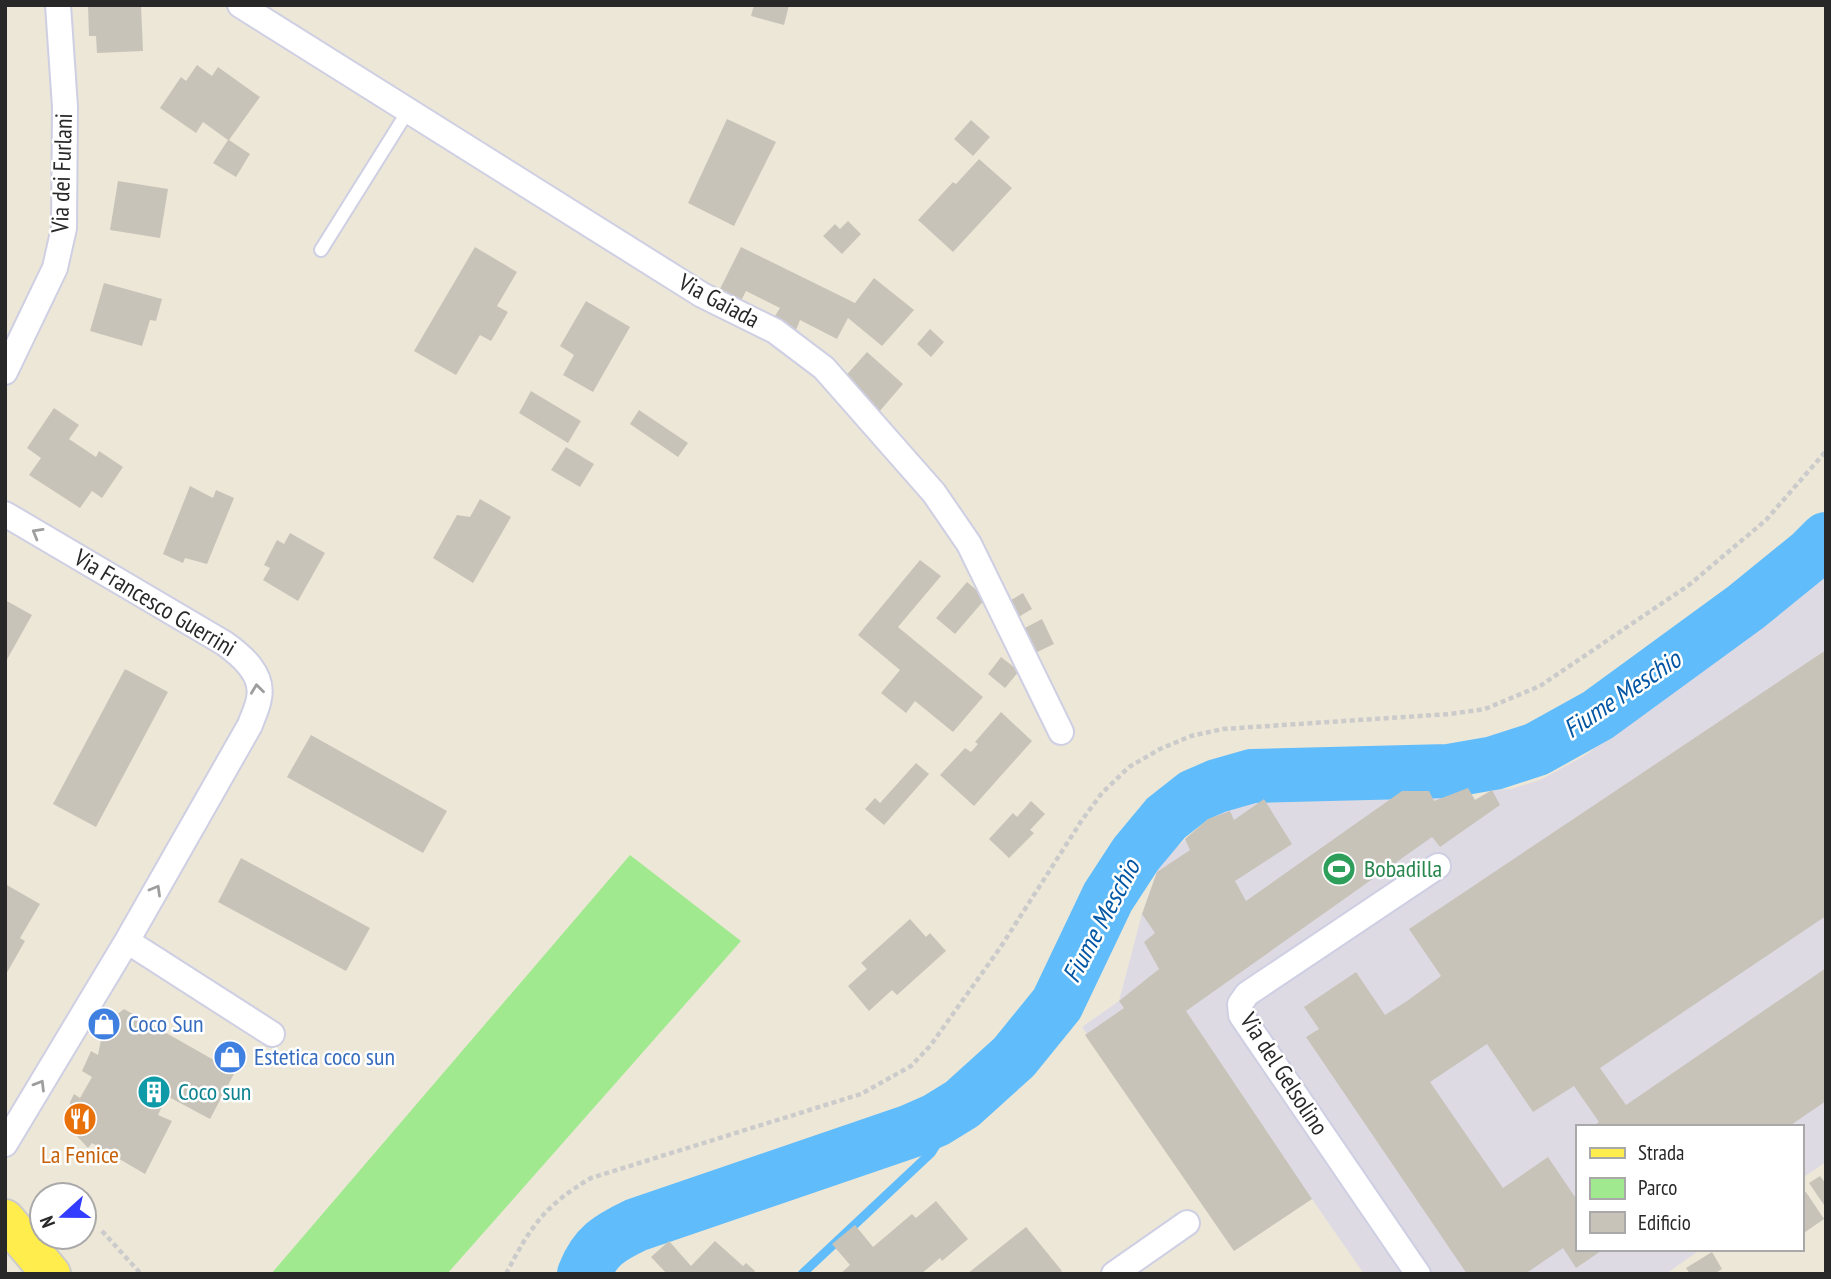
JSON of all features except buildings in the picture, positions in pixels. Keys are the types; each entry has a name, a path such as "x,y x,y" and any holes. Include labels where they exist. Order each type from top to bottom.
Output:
{"main road":[{"path":"5,1219 51,1274"}],"street":[{"name":"Via dei Furlani","path":"5,372 55,268 64,228 65,107 58,5"},
{"name":"Via Gaiada","path":"240,5 702,295 775,331 824,368 934,492 969,544 1061,732"},
{"name":"Via Francesco Guerrini","path":"5,514 243,656 255,676 260,696 250,725 127,941 5,1144"},
{"name":"Via del Gelsolino","path":"1418,1274 1241,1015 1240,1004 1247,994 1438,866"},
{"path":"127,941 272,1034"},
{"path":"1114,1274 1187,1223"}],"lane":[{"path":"321,250 408,111"}],"path":[{"path":"506,1274 523,1240 541,1216 564,1194 591,1178 861,1094 911,1066 930,1046 1000,948 1082,820 1102,793 1129,767 1160,749 1191,736 1223,729 1467,712 1485,709 1518,696 1540,686 1689,585 1766,520 1826,451"},
{"path":"102,1231 141,1274"}],"shaded area":[{"path":"1826,569 1826,1162 1803,1178 1803,1125 1576,1125 1576,1251 1698,1251 1666,1274 1364,1274 1312,1199 1234,1251 1082,1027 1119,1001 1142,914 1157,871 1170,853 1208,819 1242,804 1264,799 1267,802 1468,788 1475,800 1492,790 1511,789 1540,780 1584,756 1705,669 1777,613"}],"green space":[{"path":"630,855 741,941 447,1274 271,1274"}],"waterway":[{"name":"Fiume Meschio","path":"584,1274 593,1256 604,1244 636,1225 911,1131 962,1104 1014,1057 1057,1004 1108,897 1136,854 1166,818 1194,796 1252,776 1448,771 1494,763 1537,749 1598,715 1746,607 1826,539"},
{"path":"802,1274 931,1153 962,1104"}],"place":[{"name":"Bobadilla","path":"1339,869"},
{"name":"Coco Sun","path":"104,1024"},
{"name":"Estetica coco sun","path":"230,1057"},
{"name":"Coco sun","path":"154,1092"},
{"name":"La Fenice","path":"80,1119"}]}
